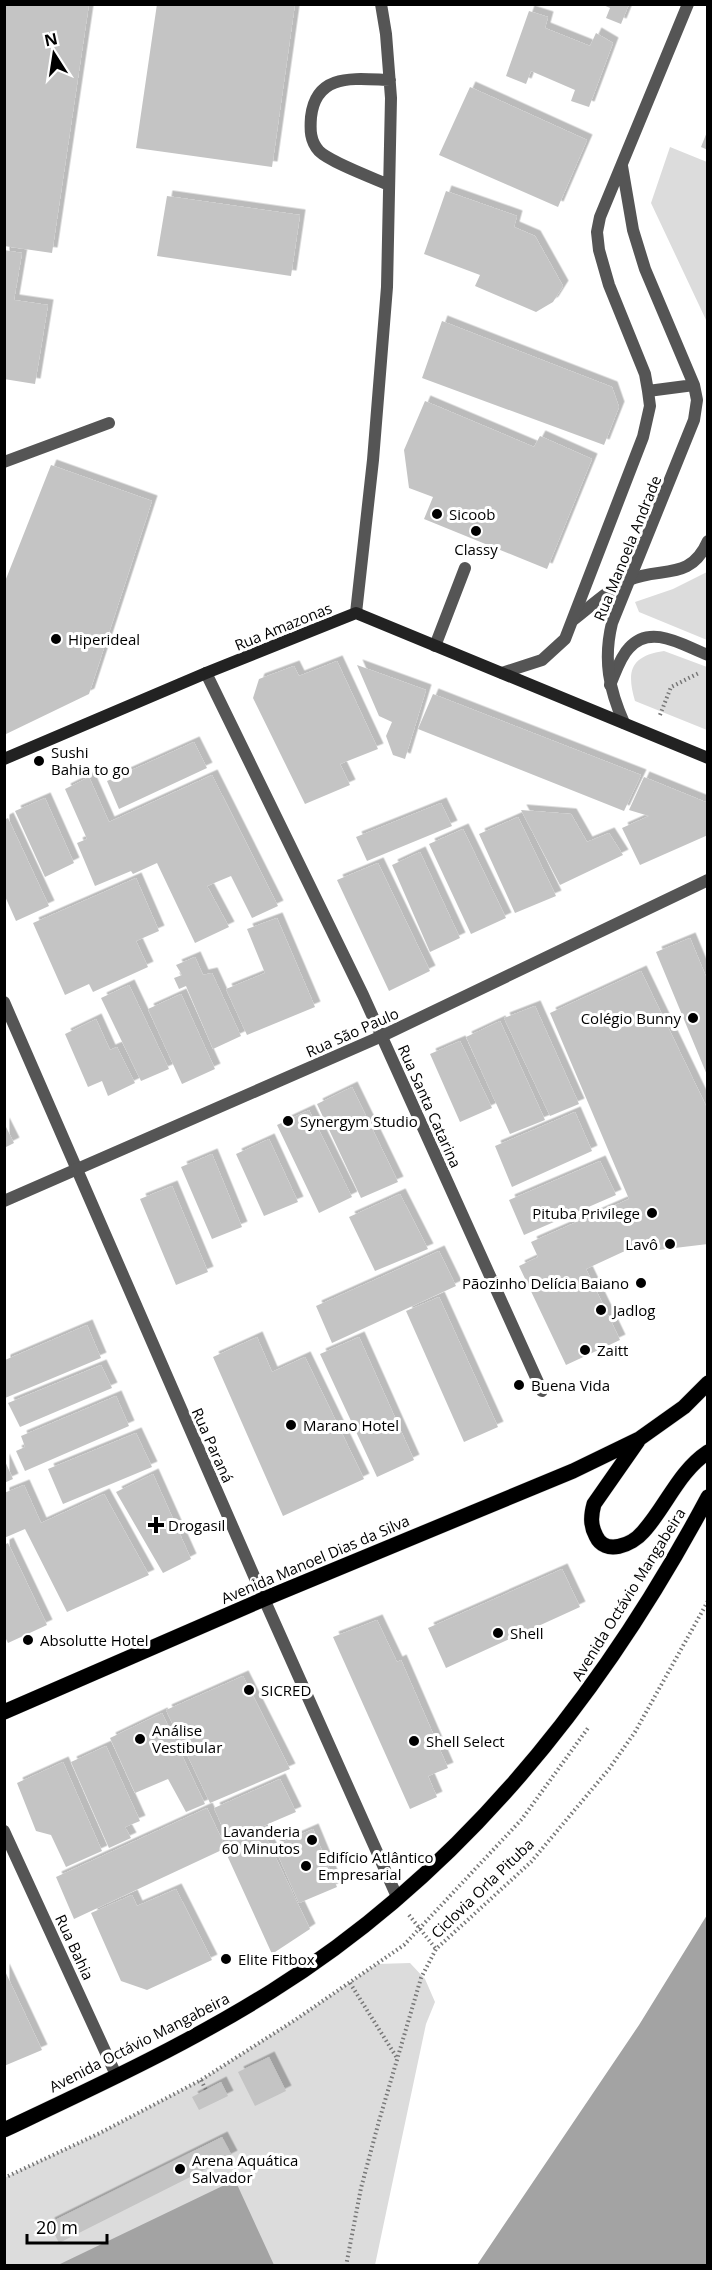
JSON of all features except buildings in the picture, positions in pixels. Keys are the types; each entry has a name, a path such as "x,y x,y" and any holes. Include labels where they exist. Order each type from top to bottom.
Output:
{"main road":[{"name":"Rua Amazonas","path":"4,759 207,673 356,614 708,758"},
{"path":"708,1383 684,1407 639,1439 594,1504 591,1516 593,1530 598,1540 608,1546 620,1547 643,1532 686,1472 708,1452"},
{"name":"Avenida Manoel Dias da Silva","path":"4,1712 264,1599 573,1471 639,1439"},
{"name":"Avenida Octávio Mangabeira","path":"4,2130 117,2077 196,2036 274,1990 398,1899 452,1850 498,1801 539,1756 587,1695 615,1654 708,1497"}],"street":[{"path":"356,614 373,460 387,286 390,80 381,4"},
{"name":"Rua Manoela Andrade","path":"502,673 542,660 565,639 643,437 650,406 648,391 599,250 597,232 600,217 688,4"},
{"path":"389,186 321,153 313,143 310,130 313,101 321,88 351,79 390,80"},
{"name":"Rua Manoela Andrade","path":"622,165 633,230 645,269 694,385 697,400 694,420 612,623 607,642 609,685 624,723"},
{"path":"648,391 694,385"},
{"path":"4,462 108,423"},
{"path":"573,620 630,580 690,566 702,554 708,542"},
{"path":"435,646 465,568"},
{"path":"609,685 629,647 645,639 663,636 707,655"},
{"name":"Rua Santa Catarina","path":"207,673 382,1036 542,1391"},
{"name":"Rua São Paulo","path":"4,1201 382,1036 708,880"},
{"name":"Rua Paraná","path":"4,1002 264,1599 398,1899"},
{"name":"Rua Bahia","path":"4,1831 117,2077"}],"path":[{"path":"660,715 671,687 699,674 707,655"},
{"name":"Ciclovia Orla Pituba","path":"346,2265 361,2188 397,2058 421,1978 436,1950 531,1862 609,1768 635,1732 708,1601"},
{"path":"398,1899 436,1950"},
{"path":"350,1983 397,2058"},
{"path":"201,2080 206,2090"}],"shaded area":[{"path":"670,147 707,162 707,322 651,203"},
{"path":"707,572 707,640 639,612 635,602 673,589"},
{"path":"664,651 707,667 707,730 635,701 631,681 634,666 644,657"},
{"path":"707,1915 707,2265 477,2265 639,2025"},
{"name":"Arena Aquática Salvador","path":"410,1963 425,1979 435,2002 426,2024 375,2265 5,2265 4,2178 100,2133 201,2080 377,1964"},
{"path":"235,2180 274,2265 58,2265"}],"place":[{"name":"Sicoob","path":"437,514"},
{"name":"Classy","path":"476,531"},
{"name":"Hiperideal","path":"56,639"},
{"name":"Sushi Bahia to go","path":"39,761"},
{"name":"Colégio Bunny","path":"693,1018"},
{"name":"Synergym Studio","path":"288,1121"},
{"name":"Pituba Privilege","path":"652,1213"},
{"name":"Lavô","path":"670,1244"},
{"name":"Pãozinho Delícia Baiano","path":"641,1283"},
{"name":"Jadlog","path":"601,1310"},
{"name":"Zaitt","path":"585,1350"},
{"name":"Buena Vida","path":"519,1385"},
{"name":"Marano Hotel","path":"291,1425"},
{"name":"Drogasil","path":"156,1525"},
{"name":"Shell","path":"498,1633"},
{"name":"Absolutte Hotel","path":"28,1640"},
{"name":"SICRED","path":"249,1690"},
{"name":"Análise Vestibular","path":"140,1739"},
{"name":"Shell Select","path":"414,1741"},
{"name":"Lavanderia 60 Minutos","path":"312,1840"},
{"name":"Edifício Atlântico Empresarial","path":"306,1866"},
{"name":"Elite Fitbox","path":"226,1959"},
{"name":"Arena Aquática Salvador","path":"180,2169"}]}
